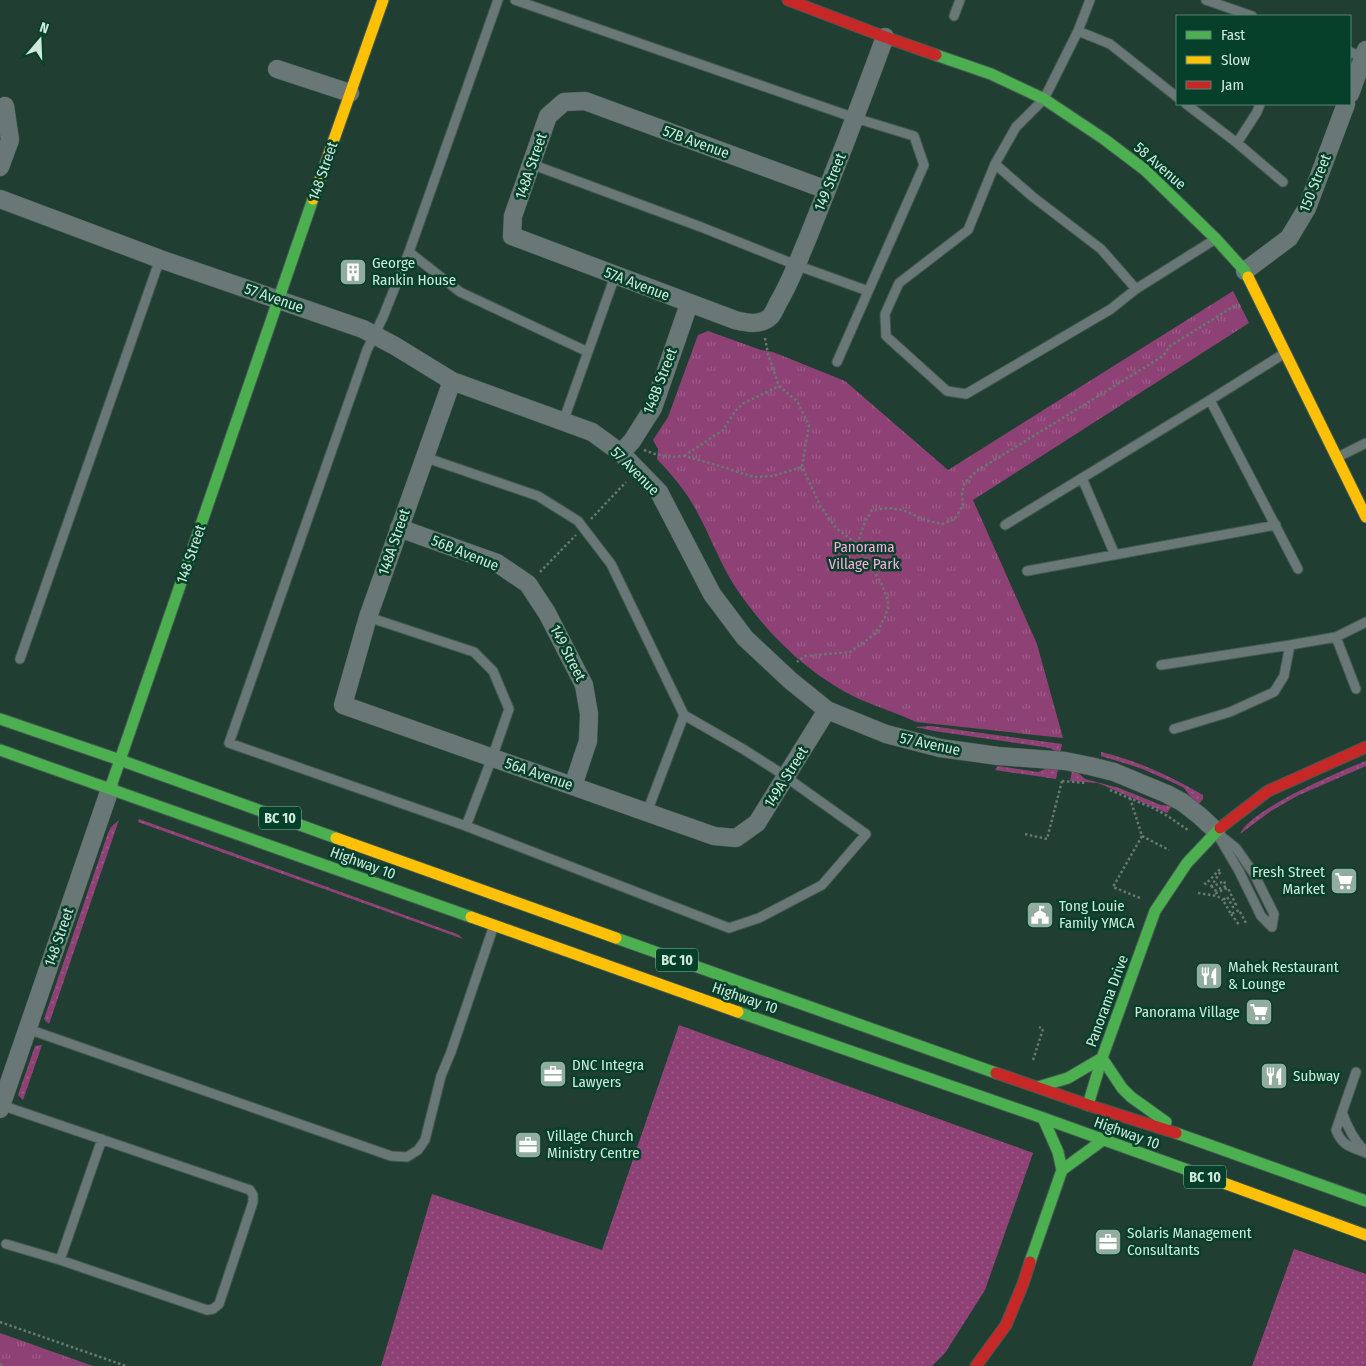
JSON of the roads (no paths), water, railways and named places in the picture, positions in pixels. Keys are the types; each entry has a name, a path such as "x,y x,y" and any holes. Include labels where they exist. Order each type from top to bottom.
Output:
{"main road":[{"name":"148 Street","path":"110,789 383,0"},
{"name":"58 Avenue","path":"788,0 885,37 991,74 1044,98 1104,138 1145,170 1216,239 1245,271 1366,517"},
{"name":"Highway 10","path":"0,720 120,760 431,873 1038,1087 1083,1118 1103,1140 1366,1235"},
{"name":"Panorama Drive","path":"1083,1118 1102,1058 1155,911 1187,863 1216,831 1268,791 1366,747"},
{"name":"Highway 10","path":"0,750 1043,1118 1083,1118 1183,1135 1366,1201"},
{"path":"1038,1087 1068,1078 1102,1058 1122,1088 1131,1097 1183,1135"},
{"path":"976,1366 1006,1325 1023,1284 1062,1170 1058,1152 1043,1118"},
{"path":"1062,1170 1103,1140"}],"street":[{"name":"149 Street","path":"764,328 783,294 796,265 856,118 885,37"},
{"path":"1351,90 1360,53"},
{"path":"277,69 350,93"},
{"name":"57B Avenue","path":"564,102 585,101 827,190"},
{"name":"148A Street","path":"512,236 513,216 548,116 564,102"},
{"name":"150 Street","path":"1245,271 1289,238 1307,208 1346,105"},
{"path":"0,167 10,140 5,106"},
{"name":"57 Avenue","path":"0,199 160,259 363,329 452,381 592,432 621,453 659,492 712,594 745,638 791,680 828,710 886,734 940,748 998,756 1065,761 1114,772 1182,802 1216,831"},
{"name":"57A Avenue","path":"512,236 689,304 764,328"},
{"name":"148B Street","path":"621,453 632,441 653,408 689,304"},
{"name":"148A Street","path":"343,704 368,617 452,381"},
{"name":"56B Avenue","path":"399,528 497,564 532,580"},
{"name":"149 Street","path":"532,580 584,685 589,714 588,740 573,786"},
{"name":"56A Avenue","path":"343,704 714,836 736,838"},
{"name":"149A Street","path":"736,838 757,824 828,710"},
{"name":"148 Street","path":"1,1107 110,789"}],"lane":[{"path":"424,457 538,496 578,521 611,564 684,715 743,749 866,834 822,885 759,918 729,928 466,826 229,743 366,352 383,317 409,252 498,0"},
{"path":"515,0 856,118 914,136 924,165 837,362"},
{"path":"954,16 960,0"},
{"path":"1090,0 1078,31 1044,98 1016,127 995,164 968,230 899,283 885,314 886,336 947,391 966,394 1111,309 1136,289 1216,239"},
{"path":"1206,0 1249,15"},
{"path":"1078,31 1110,44 1176,96"},
{"path":"1187,105 1237,143 1283,182"},
{"path":"1237,143 1260,105"},
{"path":"531,164 868,291"},
{"path":"995,164 1033,197 1101,249 1136,289"},
{"path":"409,252 460,292 588,352"},
{"path":"20,659 160,259"},
{"path":"563,422 615,276"},
{"path":"1005,524 1287,353"},
{"path":"1210,400 1298,569"},
{"path":"1337,457 1366,443"},
{"path":"1082,478 1114,555"},
{"path":"1027,571 1276,525"},
{"path":"368,617 474,652 493,671 509,709 466,826"},
{"path":"1161,665 1336,637 1366,622"},
{"path":"1336,637 1356,689"},
{"path":"1174,729 1230,712 1274,692 1284,676 1290,645"},
{"path":"647,812 684,715"},
{"path":"1216,831 1236,848 1253,872 1274,914 1272,927 1261,916 1216,831"},
{"path":"28,1029 390,1156 407,1157 418,1150 424,1140 441,1076 494,925"},
{"path":"1356,1072 1336,1130 1340,1140 1350,1147 1366,1153"},
{"path":"1,1107 102,1139 250,1190 253,1195 253,1202 219,1304 214,1309 207,1310 60,1260 6,1244"},
{"path":"1342,1112 1346,1124 1366,1153"},
{"path":"60,1260 102,1139"}],"place":[{"name":"George Rankin House","path":"353,272"},
{"name":"Fresh Street Market","path":"1344,881"},
{"name":"Tong Louie Family YMCA","path":"1040,915"},
{"name":"Mahek Restaurant & Lounge","path":"1209,976"},
{"name":"Panorama Village","path":"1259,1012"},
{"name":"DNC Integra Lawyers","path":"553,1074"},
{"name":"Subway","path":"1274,1076"},
{"name":"Village Church Ministry Centre","path":"528,1145"},
{"name":"Solaris Management Consultants","path":"1108,1242"}],"park label":[{"name":"Panorama Village Park","path":"864,556"}]}
